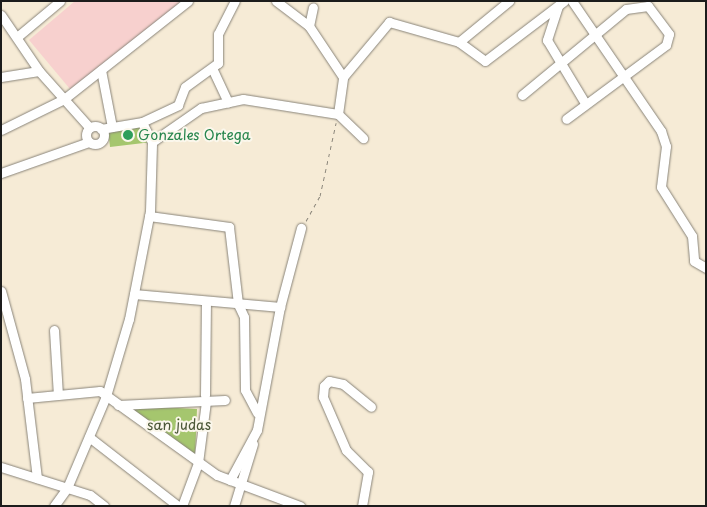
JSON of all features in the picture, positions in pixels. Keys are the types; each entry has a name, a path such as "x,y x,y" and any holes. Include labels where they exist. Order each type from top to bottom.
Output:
{"street":[{"path":"17,37 60,1"},
{"path":"1,130 64,99 188,1"},
{"path":"1,15 39,71 90,128 101,129 142,122 170,110 185,87 212,68 221,55 218,34 235,1"},
{"path":"276,1 310,26 343,78"},
{"path":"459,42 509,1"},
{"path":"572,1 660,132 666,146 661,187 692,236 694,261 706,268"},
{"path":"338,114 343,78 389,22 459,42 485,61 561,3"},
{"path":"561,3 547,40 558,64 585,103"},
{"path":"522,95 626,9 648,6 669,34 666,45 622,74 566,119"},
{"path":"310,26 313,7"},
{"path":"212,68 228,102"},
{"path":"101,70 112,127"},
{"path":"1,77 39,71"},
{"path":"152,142 201,108 243,99 338,114 363,138"},
{"path":"54,506 68,488 106,396 134,294 149,216 152,142 142,122"},
{"path":"89,142 90,128"},
{"path":"1,173 89,142 102,142 101,129"},
{"path":"149,216 229,227 238,304 244,317 245,390 257,412"},
{"path":"234,506 243,484 256,430 257,412 280,307 302,228"},
{"path":"1,291 27,398 37,478"},
{"path":"134,294 280,307"},
{"path":"182,506 198,463 206,398 206,301"},
{"path":"54,330 58,395"},
{"path":"362,506 368,472 346,450 323,397 324,386 329,382 343,384 371,407"},
{"path":"27,398 100,391 198,463 230,480 300,506"},
{"path":"118,405 206,398 225,400"},
{"path":"230,480 256,430"},
{"path":"89,437 178,506"},
{"path":"1,467 68,488 104,506"}],"path":[{"path":"302,228 320,196 338,114"}],"shaded area":[{"path":"75,1 187,1 70,89 29,40"}],"green space":[{"name":"Gonzales Ortega","path":"144,126 152,142 110,147 108,128"},
{"name":"san judas","path":"120,405 197,409 195,457"}],"place":[{"name":"Gonzales Ortega","path":"128,135"}]}
